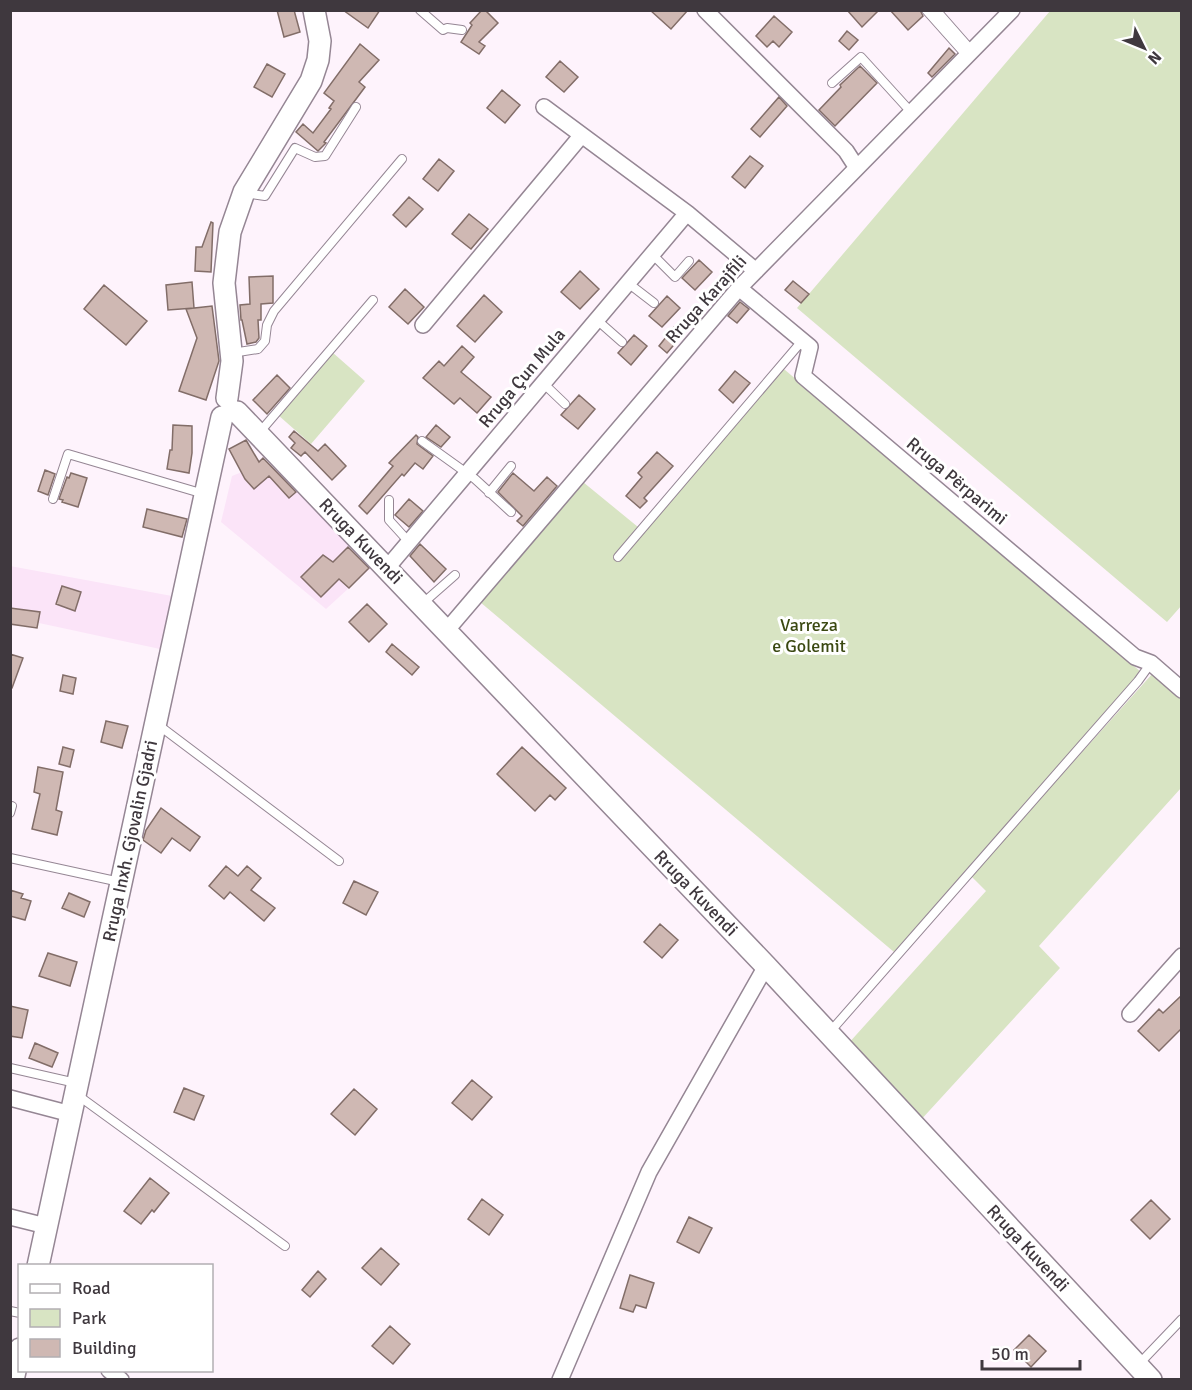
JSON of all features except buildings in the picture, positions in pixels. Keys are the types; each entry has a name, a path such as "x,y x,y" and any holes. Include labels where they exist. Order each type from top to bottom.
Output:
{"street":[{"name":"Rruga Inxh. Gjovalin Gjadri","path":"38,1264 206,495 229,409 231,353 224,283 226,255 235,213 244,192 311,81 318,60 320,41 314,10"},
{"path":"705,10 846,152 856,168"},
{"name":"Rruga Karajfili","path":"447,630 739,288 1012,10"},
{"path":"544,107 687,213 756,271"},
{"path":"423,325 581,136"},
{"name":"Rruga Çun Mula","path":"387,568 687,213"},
{"path":"739,288 802,341"},
{"name":"Rruga Përparimi","path":"802,341 810,347 803,376 1135,657 1151,663 1182,690"},
{"name":"Rruga Kuvendi","path":"229,409 259,434 447,630 766,966 1144,1372"},
{"path":"1130,1014 1182,956"},
{"path":"560,1380 649,1172 766,966"},
{"path":"10,1098 71,1114"},
{"path":"10,1217 46,1226"},
{"path":"13,1380 18,1358"}],"lane":[{"path":"420,10 443,30 447,28 462,30"},
{"path":"926,10 969,53"},
{"path":"936,10 969,53"},
{"path":"832,83 861,57 911,112"},
{"path":"244,192 265,196 295,148 315,157 325,156 356,107"},
{"path":"231,353 258,350 265,341 267,325 274,311 402,159"},
{"path":"652,254 675,277 689,261"},
{"path":"628,283 654,303"},
{"path":"259,434 373,300"},
{"path":"597,320 622,342"},
{"path":"618,557 802,341"},
{"path":"543,383 565,404"},
{"path":"422,441 511,512"},
{"path":"53,499 68,454 206,495"},
{"path":"489,493 511,466"},
{"path":"389,500 389,520 409,542"},
{"path":"422,604 455,575"},
{"path":"829,1034 1138,681 1151,663"},
{"path":"156,723 339,861"},
{"path":"10,858 121,882"},
{"path":"10,1068 76,1088 285,1246"},
{"path":"1144,1372 1182,1319"}],"shaded area":[{"path":"280,466 374,565 326,609 221,522 232,476 242,472 254,488"},
{"path":"10,566 172,596 160,649 11,617"}],"green space":[{"path":"1050,11 1181,11 1182,605 1167,622 797,308"},
{"path":"332,352 365,381 311,444 278,415"},
{"name":"Varreza e Golemit","path":"778,364 1141,672 894,952 480,602 583,482 638,527"},
{"path":"1153,673 1181,698 1181,788 1039,946 1060,968 919,1122 847,1045 986,891 971,876"}]}
